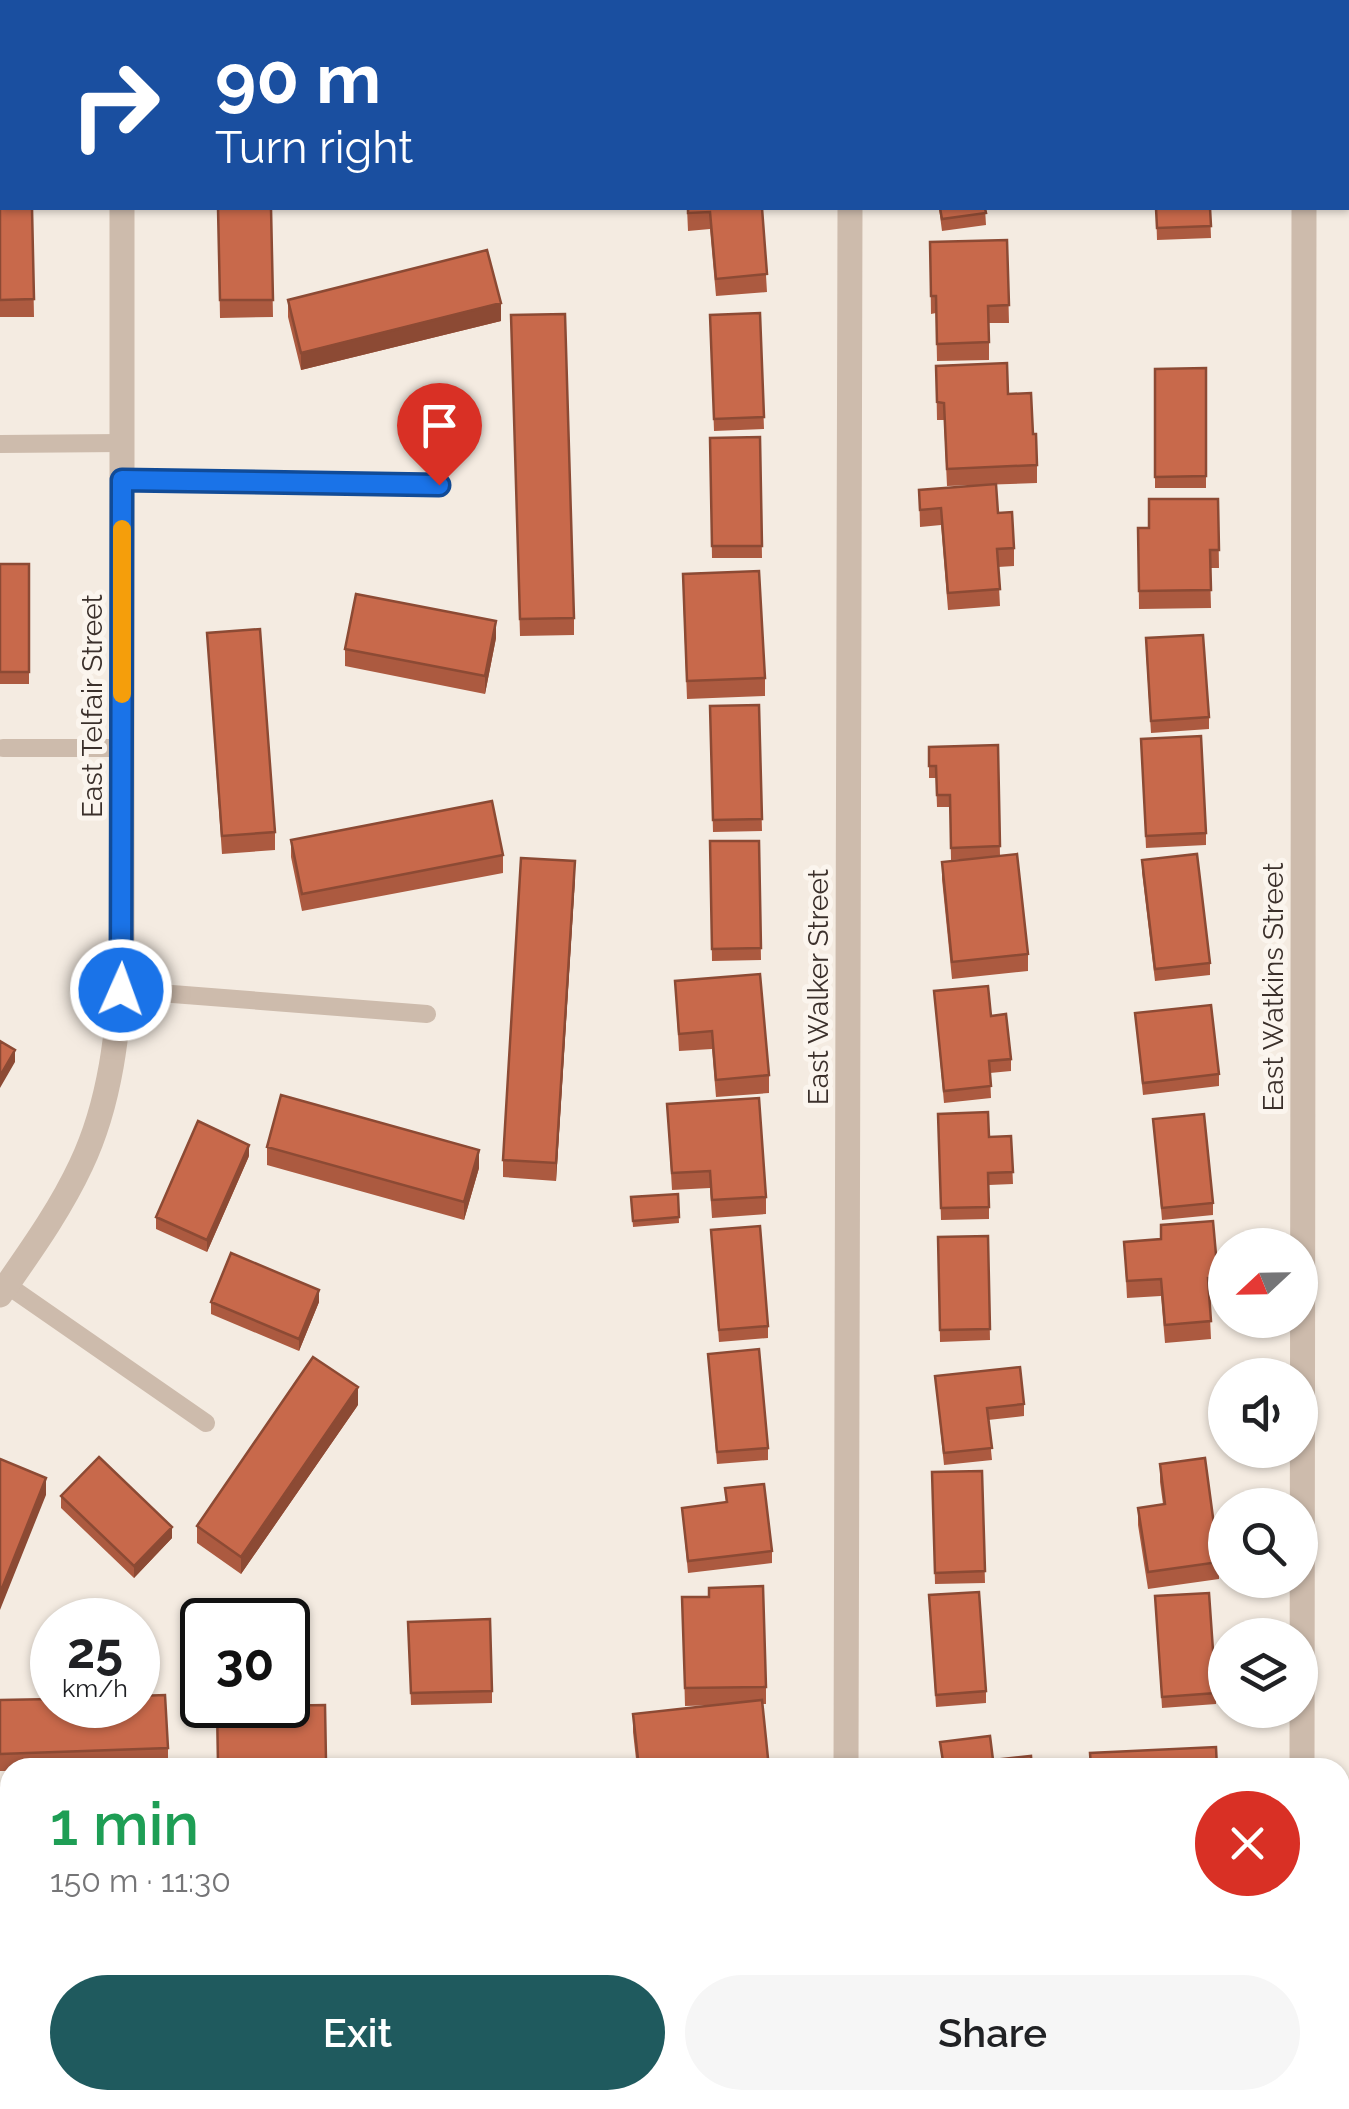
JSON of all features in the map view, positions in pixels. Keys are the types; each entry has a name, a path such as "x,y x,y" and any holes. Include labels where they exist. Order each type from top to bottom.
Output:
{"street":[{"name":"East Telfair Street","path":"4,1290 50,1223 82,1164 108,1083 118,1029 122,210"},
{"name":"East Walker Street","path":"846,1758 850,210"},
{"name":"East Watkins Street","path":"1302,1758 1304,210"}],"lane":[{"path":"0,444 122,443"},
{"path":"122,480 439,485"},
{"path":"3,748 122,748"},
{"path":"121,990 426,1014"},
{"path":"4,1290 206,1423"}],"building":[{"path":"0,210 32,210 34,299 0,300"},
{"path":"218,210 271,210 273,300 220,300"},
{"path":"688,210 762,210 767,274 716,279 710,212"},
{"path":"940,210 986,213 942,219"},
{"path":"1156,210 1210,210 1211,226 1157,228"},
{"path":"1007,240 1009,305 988,306 989,342 937,344 930,242"},
{"path":"487,250 501,303 301,353 288,300"},
{"path":"760,313 764,417 714,419 710,315"},
{"path":"565,314 574,618 520,619 511,315"},
{"path":"1007,363 1008,394 1031,393 1037,465 947,469 944,403 937,402 936,366"},
{"path":"1206,368 1206,476 1155,477 1155,369"},
{"path":"760,437 762,546 712,546 710,438"},
{"path":"996,484 998,513 1012,512 1014,548 997,549 1000,589 948,593 941,508 920,510 919,490"},
{"path":"1149,499 1218,499 1219,550 1210,550 1211,590 1139,591 1138,528 1149,528"},
{"path":"0,564 29,564 29,672 0,672"},
{"path":"759,571 765,678 687,681 683,574"},
{"path":"356,594 496,621 485,676 345,649"},
{"path":"260,629 275,832 222,836 207,633"},
{"path":"1203,635 1209,717 1151,721 1146,638"},
{"path":"759,705 762,819 713,820 710,706"},
{"path":"1201,736 1206,833 1146,836 1141,739"},
{"path":"998,745 1000,846 951,848 950,795 937,795 936,766 929,766 929,747"},
{"path":"492,801 503,855 302,894 291,840"},
{"path":"710,841 759,841 761,948 712,949"},
{"path":"1017,854 1028,954 952,962 942,862"},
{"path":"1197,854 1210,963 1155,969 1142,860"},
{"path":"521,858 575,861 556,1163 503,1160"},
{"path":"760,974 769,1075 716,1080 712,1031 679,1034 675,981"},
{"path":"988,986 991,1016 1006,1014 1011,1059 989,1061 991,1086 944,1091 934,991"},
{"path":"1211,1005 1219,1074 1143,1083 1135,1013"},
{"path":"0,1041 15,1050 0,1076"},
{"path":"281,1095 479,1150 464,1202 267,1147"},
{"path":"759,1098 766,1197 712,1200 710,1171 672,1173 667,1104"},
{"path":"988,1112 989,1137 1011,1136 1013,1172 988,1173 989,1207 941,1208 938,1114"},
{"path":"1204,1114 1213,1203 1162,1208 1153,1119"},
{"path":"198,1121 249,1145 207,1240 156,1217"},
{"path":"678,1194 679,1217 633,1221 631,1197"},
{"path":"1213,1221 1214,1228 1208,1228 1208,1321 1165,1325 1161,1279 1127,1281 1124,1242 1161,1239 1161,1225"},
{"path":"760,1226 768,1326 719,1330 711,1230"},
{"path":"988,1236 990,1329 940,1330 938,1237"},
{"path":"231,1253 319,1290 299,1339 211,1302"},
{"path":"759,1349 768,1448 717,1452 708,1354"},
{"path":"313,1357 358,1387 241,1557 197,1526"},
{"path":"1020,1367 1024,1404 987,1408 992,1448 944,1453 935,1376"},
{"path":"99,1457 172,1527 134,1566 61,1496"},
{"path":"1205,1458 1209,1488 1208,1564 1148,1572 1138,1508 1165,1504 1160,1464"},
{"path":"0,1459 46,1478 0,1593"},
{"path":"982,1471 985,1571 935,1573 932,1472"},
{"path":"764,1484 772,1551 688,1561 682,1508 727,1502 725,1488"},
{"path":"763,1586 766,1687 685,1688 682,1597 709,1597 709,1588"},
{"path":"979,1592 986,1691 936,1695 929,1595"},
{"path":"1208,1593 1208,1694 1162,1697 1155,1596"},
{"path":"490,1619 492,1691 411,1693 408,1622"},
{"path":"160,1695 165,1695 168,1748 0,1754 0,1700 30,1699 30,1728 160,1728"},
{"path":"762,1700 768,1758 638,1758 633,1714"},
{"path":"310,1705 325,1705 326,1758 218,1758 217,1728 310,1728"},
{"path":"990,1736 993,1758 942,1758 940,1742"},
{"path":"1216,1747 1217,1758 1090,1758 1090,1753"}],"slow traffic":[{"path":"122,529 122,694"}],"route":[{"path":"121,990 122,480 439,485"}]}
